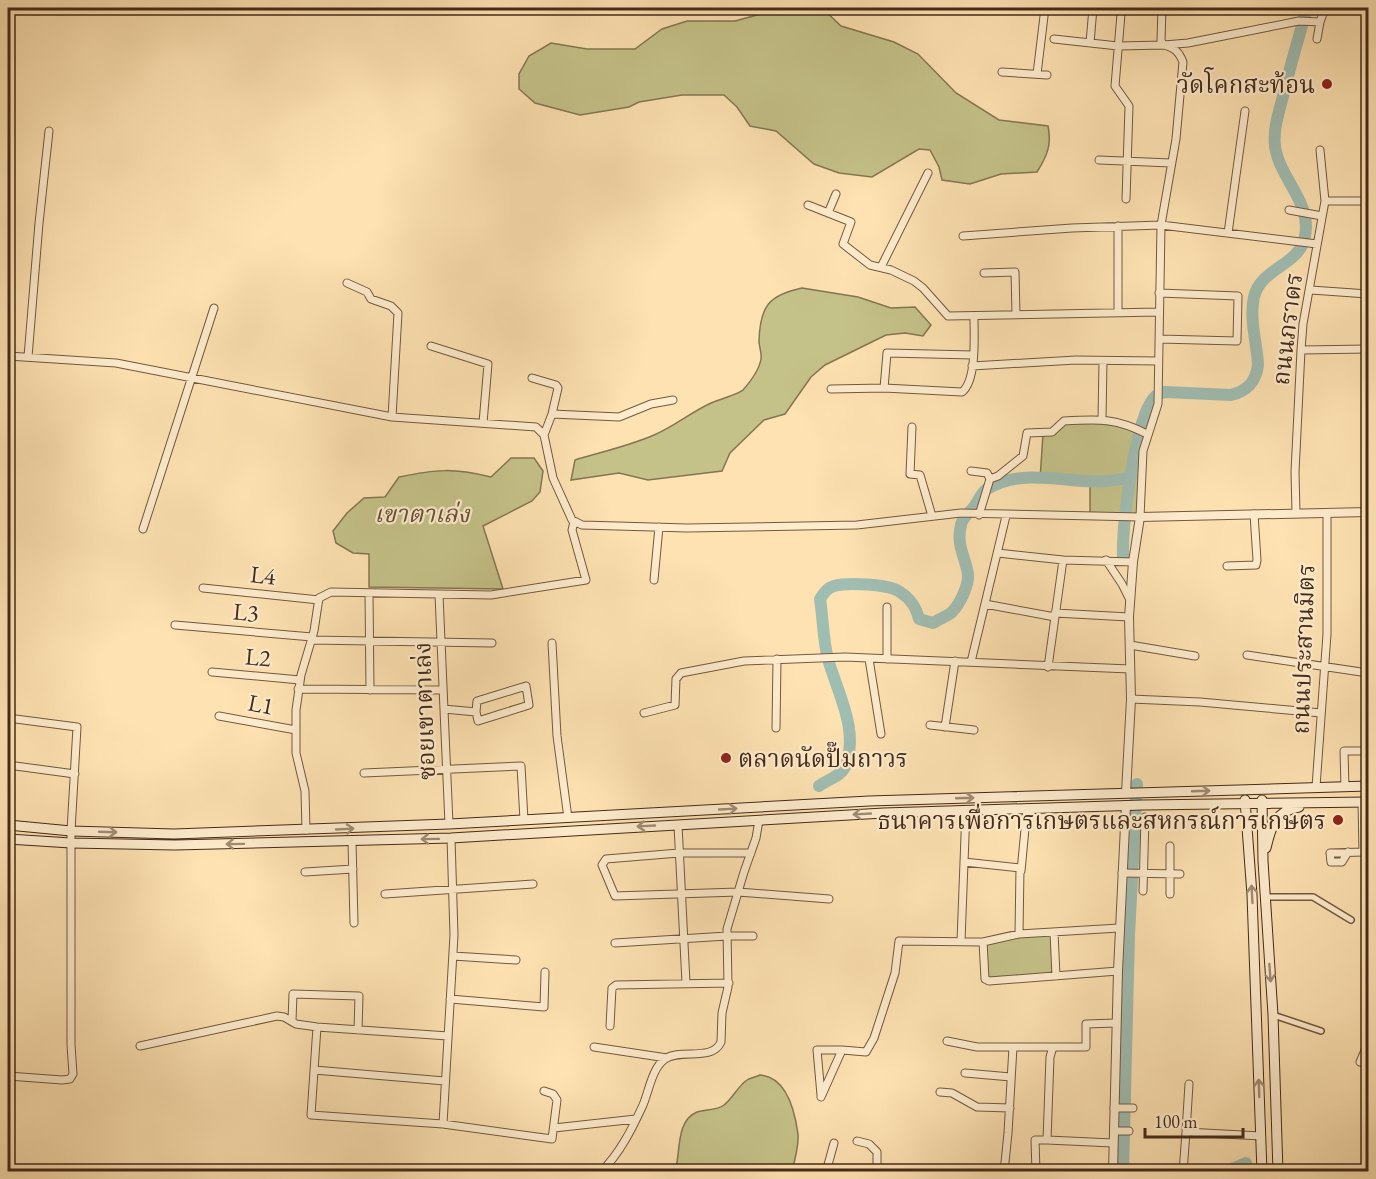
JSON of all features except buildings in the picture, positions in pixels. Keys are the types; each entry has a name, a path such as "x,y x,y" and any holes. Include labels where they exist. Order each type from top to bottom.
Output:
{"main road":[{"path":"8,825 71,831 174,834 449,824 869,801 1368,786"},
{"path":"1245,789 1252,895 1262,1172"},
{"path":"1261,789 1263,861 1273,1015 1278,1172"},
{"path":"1128,805 1129,793"},
{"path":"1263,861 1270,830 1280,814 1295,807 1346,801"},
{"path":"8,839 175,845 352,841 451,838 966,810 1365,802"},
{"path":"1219,804 1238,808 1244,815 1246,824"}],"street":[{"path":"1037,74 1045,8"},
{"path":"1090,43 1093,8"},
{"path":"1118,8 1121,14 1115,86 1129,106 1126,199"},
{"path":"1129,793 1131,699 1129,562 1140,517 1144,432 1158,404 1161,225 1176,139 1183,62 1180,52 1164,45 1161,41 1162,8"},
{"path":"1317,39 1316,21 1325,8"},
{"path":"1054,39 1118,46 1164,45 1188,43 1299,21 1316,21"},
{"path":"1002,72 1047,75"},
{"path":"1228,233 1245,111"},
{"path":"28,357 49,130"},
{"name":"ถนนภราดร","path":"1296,513 1295,471 1303,324 1311,290 1313,244 1325,201 1320,150"},
{"path":"1100,160 1170,163"},
{"path":"881,267 928,173"},
{"path":"828,213 836,194"},
{"path":"1325,201 1368,201"},
{"path":"808,206 851,222 843,244 870,265 899,274 923,288 948,316 1159,312"},
{"path":"1289,210 1322,216"},
{"path":"963,236 1161,225 1313,244"},
{"path":"1118,226 1118,312"},
{"path":"984,273 1015,272 1016,314"},
{"path":"347,283 367,292 371,300 391,306 398,313 392,417"},
{"path":"1311,290 1368,294"},
{"path":"1158,339 1237,341 1238,296 1159,293"},
{"path":"143,529 214,308"},
{"path":"831,389 884,388 962,392 968,384 974,355 974,317"},
{"path":"430,346 488,364 483,423"},
{"path":"1301,350 1368,349"},
{"path":"884,388 887,353 974,355"},
{"path":"8,356 116,363 392,417 536,427 543,435 552,478 574,522 572,530 586,580 503,594 331,592 322,595 300,680 296,710 296,753 304,791 306,830"},
{"path":"972,366 1076,360 1158,361"},
{"path":"1102,419 1103,362"},
{"path":"532,378 556,385 558,388 552,414 543,435"},
{"path":"552,414 619,417 651,404 673,400"},
{"path":"989,482 1023,456 1027,433 1052,432 1064,421 1102,419 1132,426 1144,432"},
{"path":"912,427 910,474 920,476 932,516"},
{"path":"971,471 987,473 989,482 977,514"},
{"path":"574,522 590,526 659,527 856,525 961,513 1006,516 1076,514 1090,517 1140,517 1368,512"},
{"name":"ถนนประสานมิตร","path":"1316,787 1327,634 1327,513"},
{"path":"1227,566 1256,565 1254,514"},
{"path":"971,662 1006,516"},
{"path":"654,580 659,527"},
{"path":"998,553 1063,560 1129,562"},
{"path":"1048,667 1063,560"},
{"path":"1109,560 1130,600"},
{"name":"L4","path":"203,588 319,600"},
{"path":"369,593 370,690"},
{"name":"ซอยเขาตาเล่ง","path":"439,595 449,824"},
{"path":"985,604 1055,615 1129,617"},
{"path":"887,607 887,659"},
{"name":"L3","path":"176,626 312,639 492,643"},
{"path":"552,643 557,736 568,818"},
{"path":"1130,645 1195,656"},
{"path":"1247,655 1368,674"},
{"path":"644,713 675,705 676,679 681,673 744,661 845,657 1130,669"},
{"path":"776,728 777,659"},
{"path":"869,659 881,734"},
{"path":"945,727 955,661"},
{"name":"L2","path":"212,672 300,680"},
{"path":"526,686 529,705 478,721 476,712 477,701 526,686"},
{"path":"298,690 443,690"},
{"path":"1131,699 1200,702 1321,713"},
{"path":"444,709 476,712"},
{"name":"L1","path":"219,716 296,730"},
{"path":"8,718 78,727 71,831 73,1074 70,1078 63,1080 8,1076"},
{"path":"930,725 974,730"},
{"path":"1345,787 1344,752 1368,751"},
{"path":"8,765 75,774"},
{"path":"364,773 520,766 524,820"},
{"path":"1348,852 1362,852 1365,802"},
{"path":"1128,805 1119,928 1116,1023 1117,1108 1113,1171 1128,1171"},
{"path":"1020,934 1021,871 1027,808"},
{"path":"961,941 966,810"},
{"path":"1143,891 1141,873 1145,817"},
{"path":"594,1047 667,1058 713,1051 719,1047 723,1003 729,983 727,936 738,892 756,838 759,820"},
{"path":"678,825 686,983"},
{"path":"443,1124 453,956 451,838"},
{"path":"352,841 354,923"},
{"path":"1170,846 1170,894"},
{"path":"750,853 679,853 606,859 602,865 615,896 738,892 829,899"},
{"path":"964,862 1018,866 1021,871"},
{"path":"305,872 353,869"},
{"path":"1124,873 1180,874"},
{"path":"385,894 533,884"},
{"path":"1265,897 1313,897 1350,920"},
{"path":"842,1050 821,1097 817,1050 842,1050 866,1052 874,1038 895,973 899,941 983,942 1020,934 1119,928"},
{"path":"1054,932 1056,976"},
{"path":"615,943 753,936"},
{"path":"983,942 985,980 1118,970"},
{"path":"453,956 516,960"},
{"path":"450,999 544,1007 545,972"},
{"path":"610,1026 614,986 729,983"},
{"path":"292,1021 293,994 359,996 358,1030"},
{"path":"1273,1015 1322,1030"},
{"path":"140,1046 277,1016 296,1024 317,1027 448,1036"},
{"path":"947,1041 977,1047 1086,1047 1086,1024 1116,1023"},
{"path":"317,1027 310,1115 443,1124 552,1139 557,1100 552,1094 544,1091"},
{"path":"1368,1043 1360,1062 1368,1063"},
{"path":"1004,1172 1013,1047"},
{"path":"1047,1140 1050,1057 1053,1047"},
{"path":"601,1172 623,1145 656,1071 667,1058"},
{"path":"314,1070 445,1081"},
{"path":"965,1073 1011,1077"},
{"path":"1183,1172 1189,1084"},
{"path":"939,1092 952,1093 977,1107 1010,1108"},
{"path":"1117,1108 1133,1108"},
{"path":"554,1128 636,1119"},
{"path":"1114,1131 1129,1131"},
{"path":"1186,1132 1261,1136"},
{"path":"1036,1172 1035,1140 1113,1143"},
{"path":"857,1141 872,1146 877,1152 877,1172"},
{"path":"826,1172 834,1143"}],"green space":[{"path":"783,8 822,8 841,26 894,42 918,54 956,93 999,120 1048,126 1048,150 1044,161 1037,172 1001,174 970,184 942,180 939,167 930,150 919,149 872,177 839,173 814,164 776,131 750,126 737,107 724,95 682,95 580,115 535,103 519,89 519,74 529,56 551,43 587,49 635,49 662,29 687,21 735,21"},
{"path":"802,288 858,297 891,308 915,307 931,325 923,336 905,333 886,335 825,365 811,377 785,414 764,420 730,453 722,471 648,480 619,473 571,480 575,460 654,435 709,404 743,390 754,376 760,363 760,329 768,304 782,294"},
{"path":"1102,419 1147,434 1140,517 1090,517 1090,484 1040,480 1043,434 1064,421"},
{"name":"เขาตาเล่ง","path":"511,458 534,458 543,471 540,492 532,501 483,526 503,589 369,587 369,554 353,553 336,543 333,531 347,513 364,498 385,497 399,477 445,471 491,477"},
{"path":"1054,932 1056,976 989,981 983,942"},
{"path":"760,1075 777,1082 792,1106 798,1138 792,1171 675,1171 682,1130 690,1116 697,1112 721,1107 748,1079"}],"waterway":[{"path":"1123,559 1130,476 1140,430 1153,399 1165,392 1231,395 1250,385 1258,365 1253,322 1254,297 1264,279 1289,261 1302,246 1306,224 1304,212 1282,169 1275,140 1278,114 1307,8"},
{"path":"819,786 843,770 849,753 850,740 846,712 825,644 820,599 829,588 848,584 868,584 895,589 910,600 919,619 933,623 952,612 963,594 968,574 960,545 961,525 987,489 1004,481 1022,478 1096,481 1131,476"},
{"path":"1123,1172 1129,935 1137,784"},
{"path":"1225,1172 1246,1163"}],"place":[{"name":"วัดโคกสะท้อน","path":"1327,84"},
{"name":"ตลาดนัดปั๊มถาวร","path":"726,758"},
{"name":"ธนาคารเพื่อการเกษตรและสหกรณ์การเกษตร","path":"1338,820"}]}
